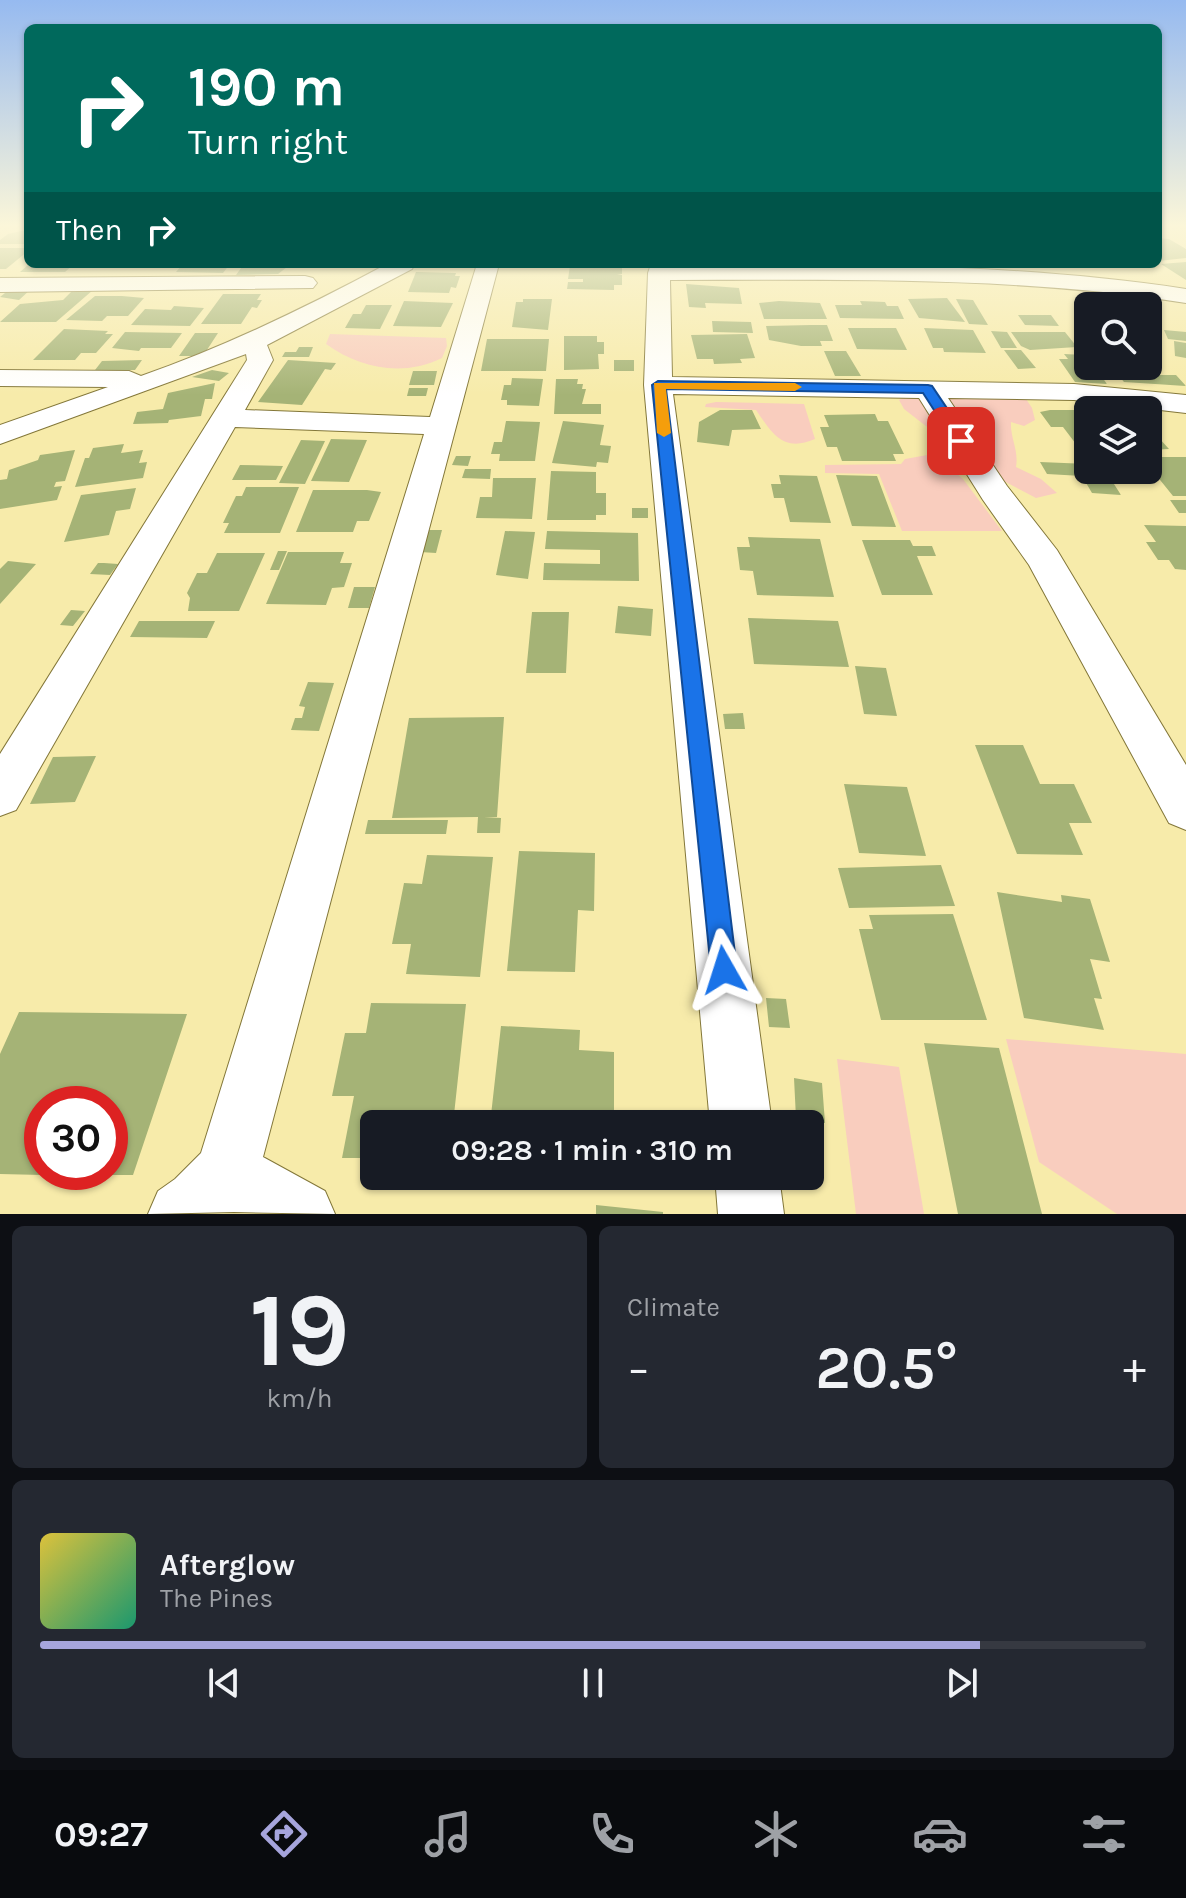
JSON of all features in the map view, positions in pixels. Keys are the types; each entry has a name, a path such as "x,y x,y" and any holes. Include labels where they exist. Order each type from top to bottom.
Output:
{"street":[{"path":"134,285 137,282"},
{"path":"0,285 134,285 183,282"},
{"path":"304,318 310,282"},
{"path":"0,435 251,343 371,282"},
{"path":"181,1214 198,1202 227,1172 483,282"},
{"path":"661,282 658,385 739,1110"},
{"path":"1095,282 1186,296"},
{"path":"0,795 260,360 259,352 251,343"},
{"path":"0,378 156,379"},
{"path":"658,385 1074,392 1186,404"},
{"path":"928,389 995,493 1044,559 1186,808"},
{"path":"226,418 442,426"},
{"path":"227,1172 302,1214"},
{"path":"748,1190 751,1214"}],"shaded area":[{"path":"330,334 446,338 447,346 442,358 427,364 382,368 339,353 326,344"},
{"path":"906,396 1024,396 1035,420 1024,426 1011,422 1016,467 1041,479 1057,493 1036,498 981,469 904,409 899,400"},
{"path":"716,402 804,404 815,439 795,444 786,442 773,433 756,410 705,407"},
{"path":"933,454 963,479 1002,531 902,531 879,474 825,473 825,465 901,464 905,459"},
{"path":"1006,1039 1186,1054 1186,1214 1117,1214 1039,1162"},
{"path":"837,1059 899,1067 924,1214 856,1214"}],"building":[{"path":"412,282 458,282 449,293 408,292"},
{"path":"568,282 622,282 622,285 614,285 614,290 567,289"},
{"path":"686,284 739,288 742,304 705,303 706,308 689,307"},
{"path":"10,289 31,289 19,300 0,297"},
{"path":"73,290 93,290 56,322 0,322 20,304 63,300"},
{"path":"223,294 261,294 257,300 262,300 257,308 252,307 241,324 201,324"},
{"path":"95,296 144,298 128,316 107,316 102,321 66,320"},
{"path":"947,298 965,322 919,318 908,299"},
{"path":"523,299 552,299 548,330 512,327 516,302 523,302"},
{"path":"956,299 973,300 988,325 969,324"},
{"path":"404,301 453,303 441,327 393,326"},
{"path":"860,301 898,306 904,319 840,318 835,305 862,305"},
{"path":"759,303 820,303 827,319 764,319"},
{"path":"366,305 392,305 380,329 345,328 353,314 361,314"},
{"path":"174,306 204,308 190,326 131,325 145,309 171,310"},
{"path":"1018,315 1051,315 1059,326 1025,325"},
{"path":"712,321 751,322 753,333 713,332"},
{"path":"827,325 833,341 820,341 822,346 769,340 766,326"},
{"path":"848,328 896,328 907,350 857,349"},
{"path":"924,328 973,330 986,353 944,352 943,348 933,348"},
{"path":"64,329 108,331 105,334 113,334 96,353 81,353 75,360 33,360"},
{"path":"1164,330 1186,332 1186,341 1168,339"},
{"path":"991,331 1007,332 1017,348 1001,348"},
{"path":"125,332 182,333 171,348 141,348 139,351 112,348"},
{"path":"1011,332 1065,332 1074,343 1074,347 1030,350 1021,346"},
{"path":"195,333 218,333 203,356 179,356"},
{"path":"747,334 755,358 740,359 742,363 714,364 713,359 697,359 691,335"},
{"path":"564,336 597,336 597,342 604,342 604,354 598,354 599,369 564,370"},
{"path":"487,339 549,339 546,371 481,371"},
{"path":"1174,341 1186,343 1186,358 1175,356"},
{"path":"299,347 313,347 309,357 282,357 285,352 296,352"},
{"path":"1004,350 1021,350 1036,368 1018,369"},
{"path":"824,351 846,351 861,376 835,376"},
{"path":"1064,354 1074,354 1074,380 1104,380 1107,384 1075,382 1059,359 1068,359"},
{"path":"142,360 135,370 95,370 102,361"},
{"path":"288,360 336,363 331,370 325,369 302,405 258,402"},
{"path":"614,360 634,360 634,371 614,371"},
{"path":"212,370 229,373 219,381 192,377"},
{"path":"413,371 437,371 434,385 409,385"},
{"path":"1162,375 1176,375 1186,386 1122,380 1162,380"},
{"path":"512,378 543,379 539,406 507,405 507,400 501,400 504,385 511,385"},
{"path":"556,379 578,379 577,384 583,384 582,389 586,389 582,404 601,404 601,414 554,414"},
{"path":"215,383 212,399 205,399 201,416 169,420 168,423 133,424 137,412 163,409 168,393"},
{"path":"409,388 428,388 426,396 407,396"},
{"path":"720,410 752,410 761,429 732,430 729,446 697,442 699,422"},
{"path":"1074,410 1074,441 1063,427 1051,427 1040,412"},
{"path":"875,414 878,421 888,421 904,454 893,454 896,461 842,461 837,447 827,447 820,427 829,427 824,415"},
{"path":"506,421 540,422 535,461 499,461 500,454 491,454 494,442 502,442"},
{"path":"563,421 604,425 600,445 611,446 608,463 597,462 596,467 552,463"},
{"path":"331,439 367,440 349,482 311,481"},
{"path":"301,440 325,441 305,484 279,483"},
{"path":"124,444 121,453 143,450 139,463 147,462 143,478 75,487 85,458 89,458 93,448"},
{"path":"75,450 65,481 56,482 54,487 62,486 57,500 0,509 0,480 7,479 9,470 38,460 40,455"},
{"path":"456,456 471,456 468,466 452,465"},
{"path":"1162,457 1186,457 1186,496 1173,496 1162,482"},
{"path":"1040,462 1074,463 1074,476 1047,474"},
{"path":"240,465 283,466 276,480 232,480"},
{"path":"465,469 491,469 490,479 462,478"},
{"path":"551,471 596,472 596,493 606,493 606,515 596,515 596,520 547,520"},
{"path":"779,475 817,476 831,523 790,522 784,498 774,498 771,484 781,484"},
{"path":"836,475 877,476 896,527 852,526"},
{"path":"493,478 536,478 532,519 476,518 480,497 492,497"},
{"path":"1087,484 1114,484 1121,495 1092,493"},
{"path":"246,487 299,487 280,533 224,533 229,523 223,523 236,496 242,496"},
{"path":"136,488 130,509 116,511 109,535 64,542 81,495"},
{"path":"313,490 381,492 369,521 357,521 353,532 296,532"},
{"path":"1170,500 1186,500 1186,513 1179,513"},
{"path":"632,508 648,508 648,518 632,518"},
{"path":"1144,525 1186,526 1186,570 1175,569 1169,560 1158,560 1146,542 1156,542"},
{"path":"427,530 442,530 436,553 420,552"},
{"path":"505,531 535,532 528,579 496,575"},
{"path":"547,531 638,533 639,581 543,580 544,563 600,564 600,550 545,549"},
{"path":"748,537 820,539 834,597 757,595 753,571 740,570 737,547 750,547"},
{"path":"862,540 910,540 913,546 932,546 936,556 917,556 933,595 882,595"},
{"path":"278,551 287,551 279,570 270,570"},
{"path":"288,552 344,552 340,563 352,563 344,587 332,588 326,605 266,604"},
{"path":"217,553 265,553 239,611 188,611 190,598 187,593 197,573 207,573"},
{"path":"8,561 36,564 0,604 0,569"},
{"path":"98,563 118,564 110,575 90,574"},
{"path":"354,587 375,587 369,608 348,608"},
{"path":"618,606 653,609 651,636 615,633"},
{"path":"71,610 85,611 73,626 60,625"},
{"path":"532,612 569,612 566,673 526,673"},
{"path":"748,618 838,621 849,667 754,664"},
{"path":"139,621 215,621 207,638 130,637"},
{"path":"855,666 886,668 897,716 864,714"},
{"path":"308,682 334,683 319,731 291,730 295,718 302,718 305,707 299,706"},
{"path":"743,713 745,729 725,729 723,714"},
{"path":"504,717 497,817 484,817 501,818 500,833 477,833 478,817 392,818 409,718"},
{"path":"975,745 1023,745 1040,784 1074,784 1092,823 1069,823 1083,855 1017,854"},
{"path":"96,756 75,802 30,804 53,757"},
{"path":"844,784 907,787 926,856 859,853"},
{"path":"368,820 448,820 446,834 365,834"},
{"path":"519,851 595,853 594,911 578,910 575,972 507,971"},
{"path":"427,855 493,857 480,977 406,974 411,944 392,944 404,883 422,884"},
{"path":"941,865 955,906 849,908 838,868"},
{"path":"997,892 1062,902 1061,895 1090,899 1110,962 1090,959 1102,999 1094,998 1104,1030 1024,1018"},
{"path":"953,914 987,1020 881,1020 859,929 873,929 869,915"},
{"path":"766,998 786,999 790,1028 769,1027"},
{"path":"371,1003 466,1004 455,1110 360,1110 360,1158 342,1158 354,1096 332,1096 345,1033 366,1033"},
{"path":"19,1012 187,1014 133,1175 128,1175 128,1086 24,1086 24,1175 0,1174 0,1054"},
{"path":"501,1026 580,1030 579,1050 614,1052 614,1110 492,1110"},
{"path":"924,1043 999,1048 1042,1214 958,1214"},
{"path":"794,1078 822,1083 825,1123 824,1110 796,1110"},
{"path":"596,1205 663,1212 663,1214 596,1214"}],"slow traffic":[{"path":"664,433 658,385 795,387"}],"route":[{"path":"724,970 658,385 928,389 961,441"}]}
